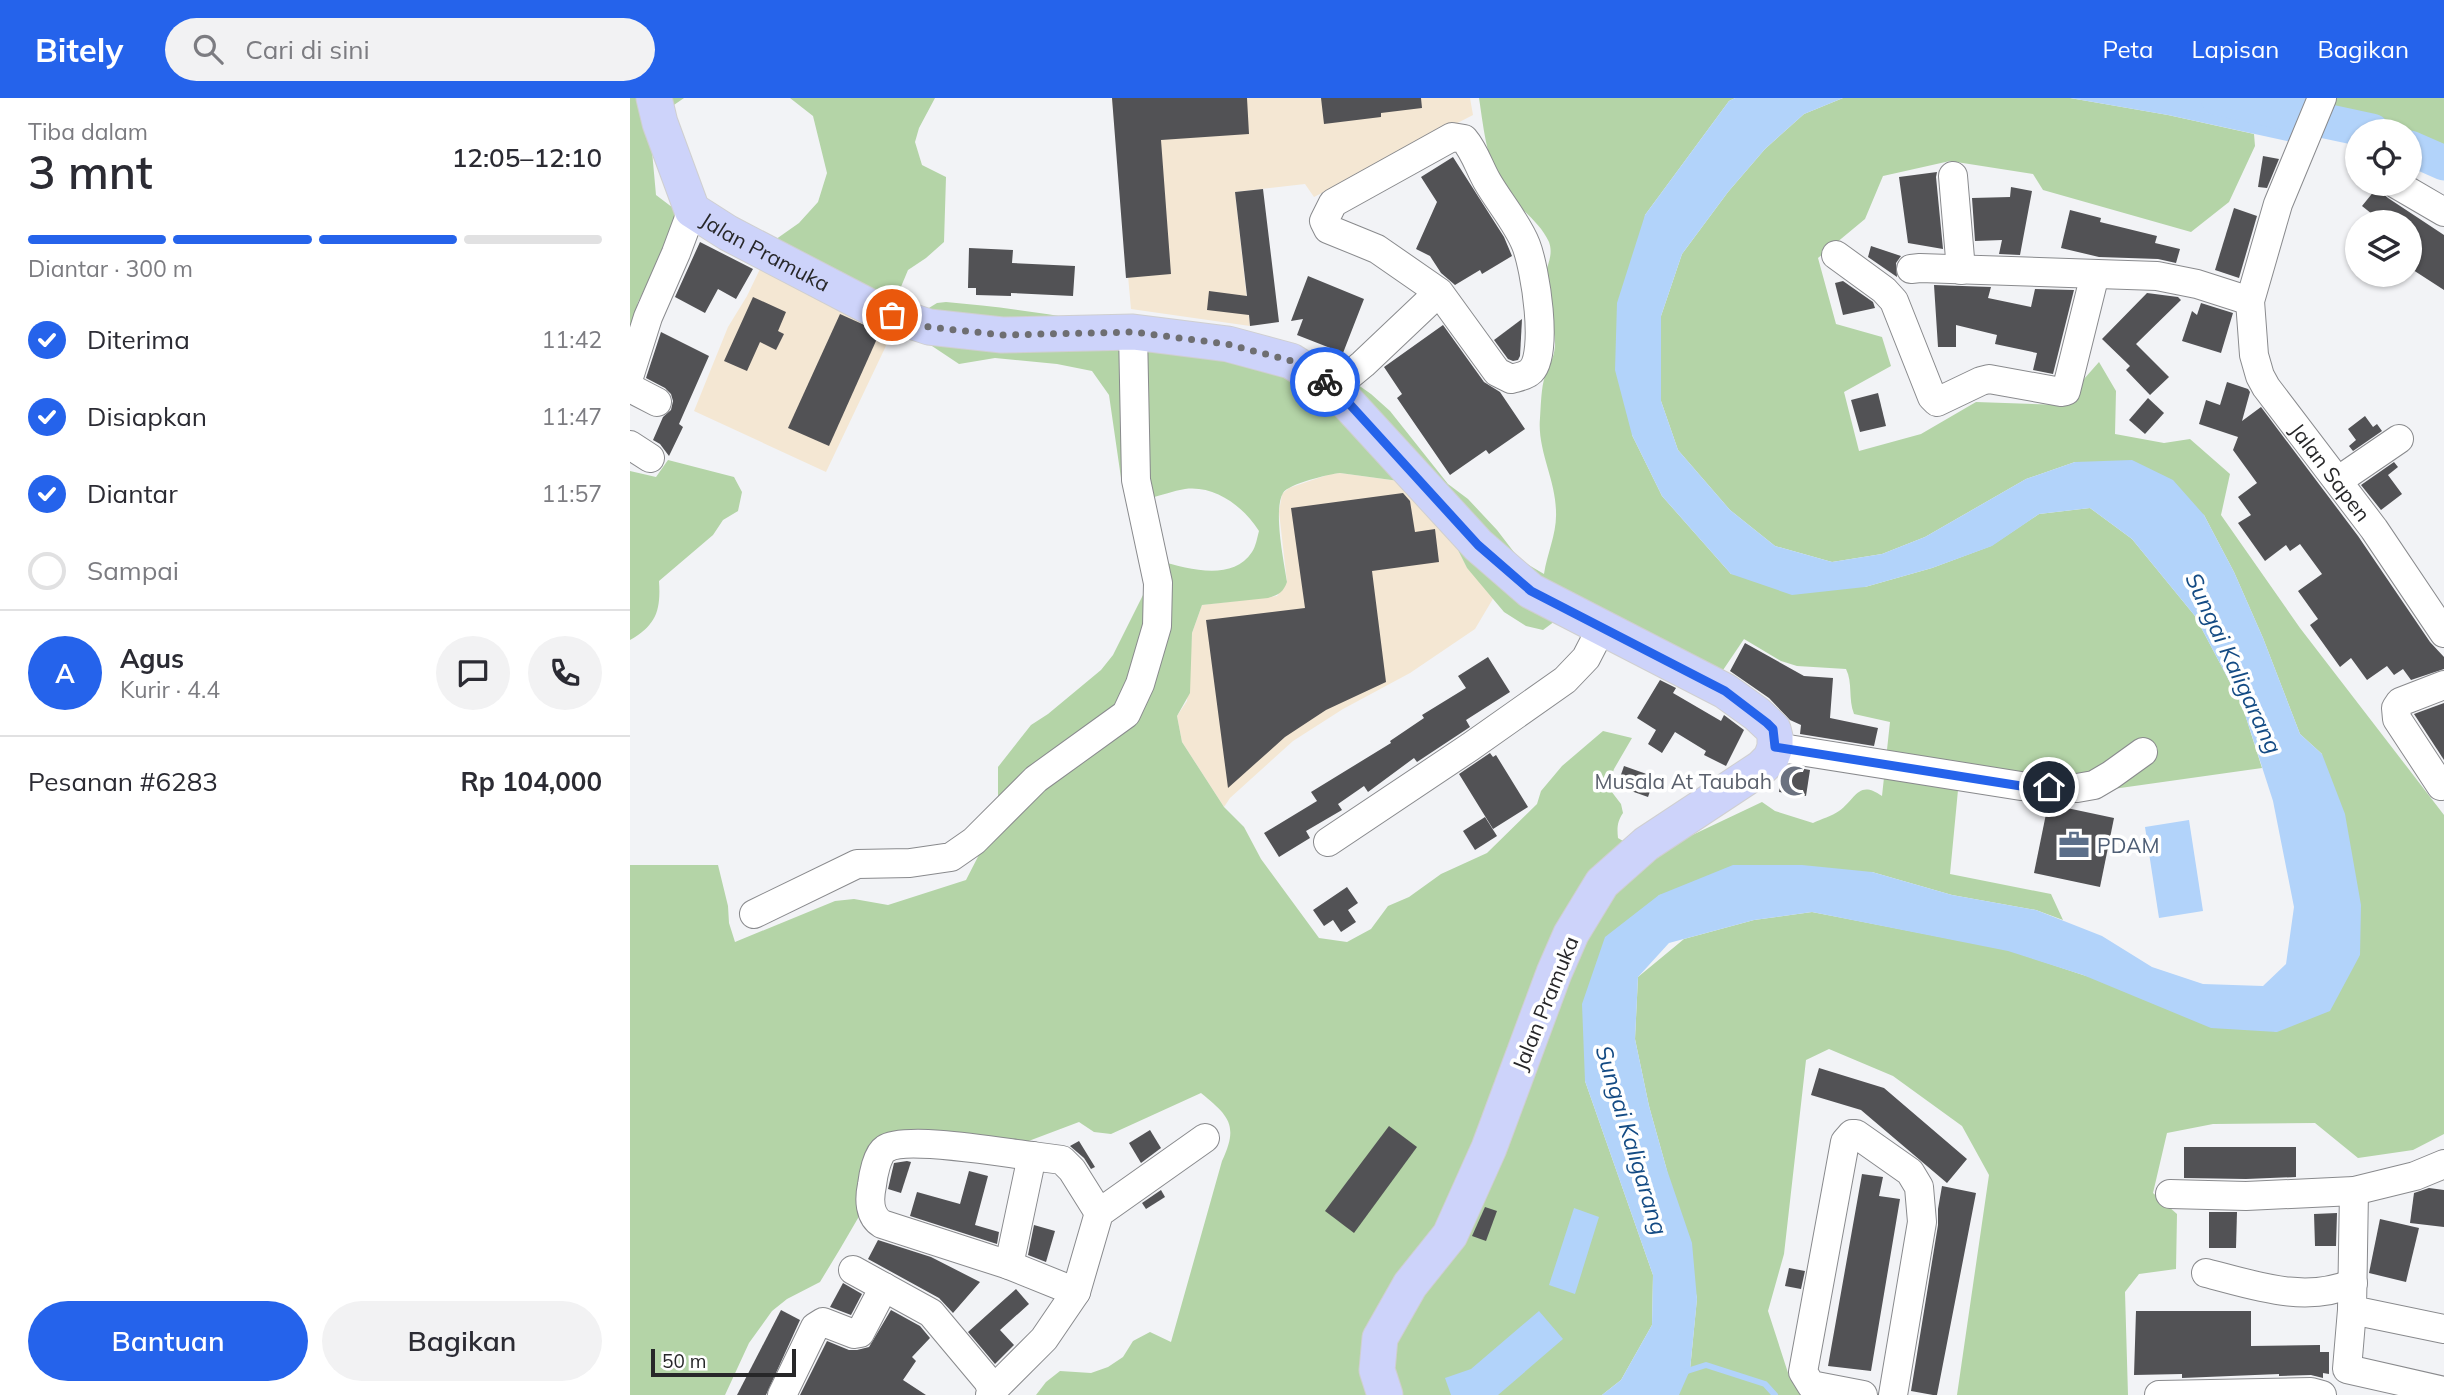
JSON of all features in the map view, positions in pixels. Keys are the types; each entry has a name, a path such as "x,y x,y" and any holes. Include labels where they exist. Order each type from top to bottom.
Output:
{"main road":[{"name":"Jalan Pramuka","path":"654,98 660,123 692,210 727,233 874,309 929,327 1002,335 1133,332 1227,344 1292,361 1334,387 1478,545 1531,591 1725,691 1773,729 1775,747 1771,758 1761,768 1646,844 1602,883 1571,934 1489,1149 1450,1235 1410,1285 1380,1338 1377,1370 1385,1395"}],"street":[{"path":"1911,269 2157,276 2197,284 2250,301 2278,204 2322,98"},
{"path":"1452,137 1464,139 1471,147 1486,180 1526,245 1540,319 1538,356 1532,370 1511,379 1497,372 1439,292 1377,249 1328,229 1324,220 1333,203 1452,137"},
{"path":"1953,176 1961,270"},
{"path":"2417,196 2444,212"},
{"path":"630,374 648,317 692,210"},
{"path":"1836,255 1884,290 1894,301 1932,397 1937,402 1989,379 2066,391 2095,274"},
{"path":"1334,387 1363,364 1439,292"},
{"name":"Jalan Sapen","path":"2250,301 2254,355 2266,387 2339,480 2444,633"},
{"path":"754,914 857,864 910,863 951,858 974,841 1036,779 1126,714 1140,684 1157,626 1158,583 1136,480 1133,332"},
{"path":"630,388 657,402"},
{"path":"2339,480 2399,439"},
{"path":"1328,842 1565,680 1586,657 1602,627"},
{"path":"2441,786 2397,719 2396,708 2400,702 2444,685"},
{"path":"1775,747 2021,786 2077,788 2094,785 2143,752"},
{"path":"1863,1395 1811,1385 1803,1372 1844,1142 1852,1134 1856,1134 1910,1172 1919,1187 1922,1222 1893,1395"},
{"path":"991,1393 1044,1339 1076,1292 1099,1213 1205,1138"},
{"path":"1076,1292 1009,1265 878,1222 873,1215 871,1203 872,1182 882,1151 895,1146 938,1145 1062,1160 1072,1170 1099,1213"},
{"path":"1009,1265 1032,1156"},
{"path":"2170,1194 2246,1196 2354,1191 2415,1175 2444,1164"},
{"path":"2354,1191 2352,1296 2347,1368 2444,1391"},
{"path":"853,1270 931,1313 988,1381 991,1393"},
{"path":"2206,1273 2281,1292 2337,1289 2444,1329"},
{"path":"782,1395 815,1327 823,1322 854,1334 860,1333 884,1287"},
{"path":"2159,1395 2311,1392 2322,1395"}],"shaded area":[{"path":"1112,98 1470,98 1473,115 1314,197 1305,184 1235,192 1250,326 1131,309"},
{"path":"760,269 894,329 826,472 694,411 728,327"},
{"path":"1340,473 1399,481 1455,544 1467,568 1494,597 1475,629 1410,673 1343,709 1293,741 1230,798 1224,807 1182,742 1177,716 1187,701 1192,633 1202,605 1277,596 1287,582 1279,512 1282,494 1289,488"}],"green space":[{"path":"630,98 684,98 671,107 650,129 656,195 685,217 674,232 638,302 630,335"},
{"path":"790,98 935,98 919,128 915,142 922,165 946,177 944,242 908,270 898,294 880,299 772,242 799,223 818,202 827,173 813,116"},
{"path":"1479,98 1735,98 1729,101 1645,215 1632,435 1662,496 1731,574 1865,587 1932,568 1991,546 2039,514 2090,508 2132,539 2195,616 2242,705 2262,768 2106,790 1958,790 1950,874 2051,894 2063,920 2036,910 1952,895 1872,872 1659,895 1585,1081 1653,1275 1652,1325 1621,1380 1602,1395 1036,1395 1046,1382 1060,1371 1091,1373 1108,1367 1123,1357 1133,1341 1150,1332 1171,1342 1230,1138 1228,1122 1224,1115 1201,1093 1111,1134 1094,1132 1079,1122 1018,1145 878,1145 861,1213 820,1282 787,1299 772,1311 749,1343 725,1395 630,1395 630,865 718,865 735,942 835,901 854,899 888,905 966,880 984,845 998,833 998,767 1031,725 1101,670 1113,655 1160,561 1209,571 1233,567 1252,552 1259,531 1237,506 1218,494 1207,490 1185,489 1151,498 1121,478 1109,395 1092,371 1057,364 995,358 959,364 920,338 924,311 937,303 946,302 1045,314 1337,370 1390,411 1448,484 1468,499 1520,560 1544,574 1556,520 1553,488 1540,430 1543,386 1555,346 1545,286 1550,247 1541,228 1513,200 1495,173","holes":["1340,473 1399,481 1455,544 1467,568 1504,612 1526,626 1543,630 1559,618 1719,676 1744,639 1781,661 1797,666 1846,669 1854,714 1890,722 1882,796 1868,789 1862,790 1839,811 1813,823 1775,811 1762,802 1648,856 1618,838 1618,825 1623,813 1621,804 1608,787 1614,769 1632,738 1603,731 1562,766 1541,791 1537,804 1487,853 1441,874 1409,897 1388,906 1371,929 1347,942 1319,938 1261,859 1244,827 1224,807 1182,742 1177,716 1190,693 1192,633 1202,605 1268,598 1280,593 1287,582 1279,523 1283,493 1300,483"]},
{"path":"1843,98 2070,98 2168,115 2254,134 2255,146 2229,202 2191,232 2043,190 2033,174 1950,161 1883,176 1865,219 1818,258 1836,324 1882,337 1891,366 1844,392 1859,451 1921,434 1976,402 2061,405 2099,362 2116,391 2115,434 2164,443 2190,439 2230,474 2221,515 2300,628 2444,815 2444,1134 2413,1150 2358,1158 2315,1123 2213,1124 2167,1133 2153,1193 2177,1214 2176,1269 2139,1274 2125,1292 2128,1395 1957,1395 1989,1175 1962,1126 1893,1076 1829,1049 1806,1060 1784,1254 1768,1311 1790,1379 1810,1395 1676,1395 1690,1370 1697,1298 1635,1039 1638,977 1684,939 1754,920 1812,912 2008,950 2277,1032 2322,754 2300,734 2263,638 2234,572 2204,515 2075,462 2026,479 1925,537 1882,554 1832,562 1775,546 1730,510 1678,450 1661,401 1661,316 1682,254 1728,192 1765,149 1804,114"},
{"path":"2306,98 2444,98 2444,148 2422,140 2422,119 2363,119"},
{"path":"668,460 734,477 742,492 738,511 723,520 713,535 659,581 659,601 655,616 646,629 630,640 630,471 656,477"}],"water":[{"path":"1735,98 1843,98 1804,114 1765,149 1728,192 1682,254 1661,316 1661,401 1678,450 1730,510 1775,546 1832,562 1882,554 1925,537 2026,479 2075,462 2132,460 2173,480 2204,515 2234,572 2263,638 2300,734 2322,754 2345,814 2361,905 2360,955 2330,1011 2277,1032 2211,1028 2083,975 2008,951 1812,912 1754,920 1669,943 1638,977 1635,1039 1649,1106 1666,1167 1692,1243 1697,1299 1690,1370 1679,1395 1602,1395 1621,1380 1652,1325 1653,1275 1585,1081 1582,1004 1605,937 1659,895 1733,865 1802,865 1872,872 1952,895 2036,910 2102,936 2152,967 2203,984 2263,986 2286,964 2294,907 2273,801 2242,705 2195,616 2132,539 2090,508 2039,514 1992,546 1932,568 1865,587 1792,595 1731,574 1662,496 1632,435 1615,370 1617,303 1645,215 1729,101"},
{"path":"2070,98 2308,99 2296,143 2168,115"},
{"path":"2189,820 2203,911 2159,918 2145,827"},
{"path":"1574,1208 1599,1217 1575,1294 1549,1285"},
{"path":"1539,1311 1563,1339 1498,1395 1451,1395 1445,1378 1471,1369"}],"building":[{"path":"1112,98 1247,98 1249,134 1161,140 1171,274 1126,278"},
{"path":"1321,98 1421,98 1422,108 1381,113 1381,117 1324,124"},
{"path":"2263,156 2279,159 2267,188 2258,187"},
{"path":"1453,157 1504,237 1512,256 1482,274 1480,270 1455,285 1441,273 1430,256 1416,249 1437,202 1421,177"},
{"path":"1937,172 1943,249 1908,243 1899,177"},
{"path":"2011,187 2032,191 2020,255 1999,254 2002,240 1975,241 1972,198 2010,197"},
{"path":"1263,189 1279,322 1250,326 1249,315 1207,310 1209,291 1247,296 1235,192"},
{"path":"2370,196 2386,196 2406,210 2367,210 2362,206"},
{"path":"2234,208 2257,216 2239,278 2215,270"},
{"path":"2070,210 2101,218 2100,222 2157,236 2155,243 2180,249 2176,263 2158,259 2099,257 2061,248"},
{"path":"2422,220 2444,235 2444,290 2422,276"},
{"path":"700,242 753,269 736,299 718,289 705,313 675,297"},
{"path":"1871,246 1901,256 1896,263 1897,277 1868,257"},
{"path":"969,248 1013,250 1012,263 1075,266 1073,296 1011,293 1011,296 976,295 976,288 968,288"},
{"path":"1308,276 1364,299 1343,353 1297,335 1303,319 1291,321"},
{"path":"1843,281 1873,302 1875,308 1843,315 1835,283"},
{"path":"1934,285 1991,287 1988,298 2031,307 2035,289 2074,290 2053,374 2033,370 2037,353 1995,344 1997,335 1956,325 1956,347 1938,347"},
{"path":"2147,293 2178,297 2181,300 2136,344 2169,377 2150,395 2126,370 2130,366 2102,339"},
{"path":"753,297 786,312 778,331 784,334 776,350 760,342 747,371 724,361"},
{"path":"2201,303 2233,313 2221,353 2182,341 2192,311 2197,315"},
{"path":"840,314 880,332 829,446 788,428"},
{"path":"1522,319 1520,356 1513,361 1508,359 1494,340"},
{"path":"1443,325 1484,382 1500,392 1525,429 1489,454 1486,450 1450,475 1397,398 1402,394 1384,367"},
{"path":"661,332 709,356 679,424 683,427 669,456 660,444 653,440 663,417 671,410 671,394 646,378"},
{"path":"2227,382 2248,389 2250,392 2242,421 2261,407 2358,536 2430,642 2444,657 2444,669 2411,680 2403,669 2394,675 2387,666 2367,680 2351,658 2340,667 2310,625 2318,619 2298,591 2322,574 2300,544 2290,551 2286,545 2265,561 2238,523 2251,515 2238,497 2257,483 2233,450 2238,437 2199,424 2206,400 2220,405"},
{"path":"1878,393 1886,426 1860,432 1851,400"},
{"path":"2148,398 2164,413 2145,434 2129,420"},
{"path":"2365,416 2373,427 2377,424 2382,431 2353,451 2349,446 2356,440 2348,429"},
{"path":"2394,462 2398,467 2388,475 2402,494 2381,510 2361,485"},
{"path":"1403,493 1410,501 1415,532 1435,529 1439,562 1372,571 1386,682 1326,710 1285,737 1228,788 1206,620 1305,608 1291,508"},
{"path":"1745,643 1804,676 1833,678 1830,718 1878,728 1874,746 1800,734 1801,725 1790,720 1769,698 1730,671"},
{"path":"1488,657 1510,692 1466,720 1470,727 1417,762 1414,758 1368,792 1364,786 1338,804 1342,810 1306,831 1310,838 1279,857 1264,833 1317,801 1311,792 1391,743 1390,741 1424,718 1422,715 1466,688 1458,676"},
{"path":"1660,680 1676,688 1673,693 1721,721 1724,715 1744,730 1726,766 1704,755 1706,751 1675,732 1662,753 1648,744 1656,730 1637,718"},
{"path":"2444,703 2444,760 2414,714"},
{"path":"1490,753 1493,757 1496,755 1528,807 1493,829 1459,774"},
{"path":"1624,766 1655,777 1648,797 1617,786"},
{"name":"Musala At Taubah","path":"1789,766 1810,770 1806,796 1779,792 1781,776"},
{"name":"PDAM","path":"2048,804 2114,818 2100,887 2034,873"},
{"path":"1485,817 1497,836 1475,850 1463,831"},
{"path":"1347,887 1358,903 1348,910 1356,922 1341,932 1333,920 1324,926 1313,910"},
{"path":"1819,1068 1884,1088 1967,1159 1947,1183 1861,1110 1811,1095"},
{"path":"1389,1126 1417,1147 1354,1233 1325,1211"},
{"path":"1150,1130 1161,1148 1141,1163 1129,1143"},
{"path":"1079,1141 1095,1167 1091,1169 1084,1158 1070,1146"},
{"path":"2184,1147 2296,1147 2296,1177 2184,1178"},
{"path":"911,1162 901,1193 888,1189 894,1163"},
{"path":"969,1171 988,1176 975,1225 999,1232 997,1244 910,1216 917,1192 960,1204"},
{"path":"1862,1174 1883,1177 1879,1196 1900,1199 1871,1371 1828,1366"},
{"path":"1942,1186 1976,1193 1937,1395 1933,1395 1911,1391"},
{"path":"2429,1188 2444,1190 2444,1227 2410,1223 2414,1193"},
{"path":"1161,1190 1165,1197 1146,1209 1142,1203"},
{"path":"1485,1207 1497,1211 1486,1241 1472,1236"},
{"path":"2209,1212 2237,1212 2236,1248 2209,1248"},
{"path":"2337,1213 2336,1246 2315,1246 2314,1214"},
{"path":"2380,1219 2419,1228 2406,1282 2369,1273"},
{"path":"1034,1225 1055,1231 1046,1262 1028,1255"},
{"path":"878,1240 931,1257 980,1282 953,1313 939,1298 868,1259"},
{"path":"1789,1268 1805,1271 1801,1289 1785,1286"},
{"path":"843,1283 862,1294 851,1315 830,1307"},
{"path":"1016,1289 1029,1304 1000,1330 1014,1345 995,1364 968,1332"},
{"path":"781,1310 800,1320 766,1395 737,1395"},
{"path":"891,1310 920,1326 930,1338 912,1357 916,1361 903,1380 926,1395 800,1395 827,1341 849,1350 869,1347"},
{"path":"2136,1311 2251,1311 2251,1346 2320,1345 2320,1352 2329,1352 2329,1374 2323,1373 2323,1378 2279,1374 2182,1378 2182,1374 2134,1375"}],"waterway":[{"name":"Sungai Kaligarang","path":"2218,98 2345,125"},
{"name":"Sungai Kaligarang","path":"2422,153 2444,163"},
{"path":"1684,1372 1706,1365 1765,1384 1775,1395"}],"way so far":[{"path":"892,315 929,327 1002,335 1133,332 1227,344 1292,361 1325,382"}],"place":[{"name":"Musala At Taubah","path":"1795,781"},
{"name":"PDAM","path":"2074,845"}],"route":[{"path":"1325,382 1334,387 1377,432 1478,545 1531,591 1725,691 1773,729 1775,747 2021,786 2049,787"}]}
